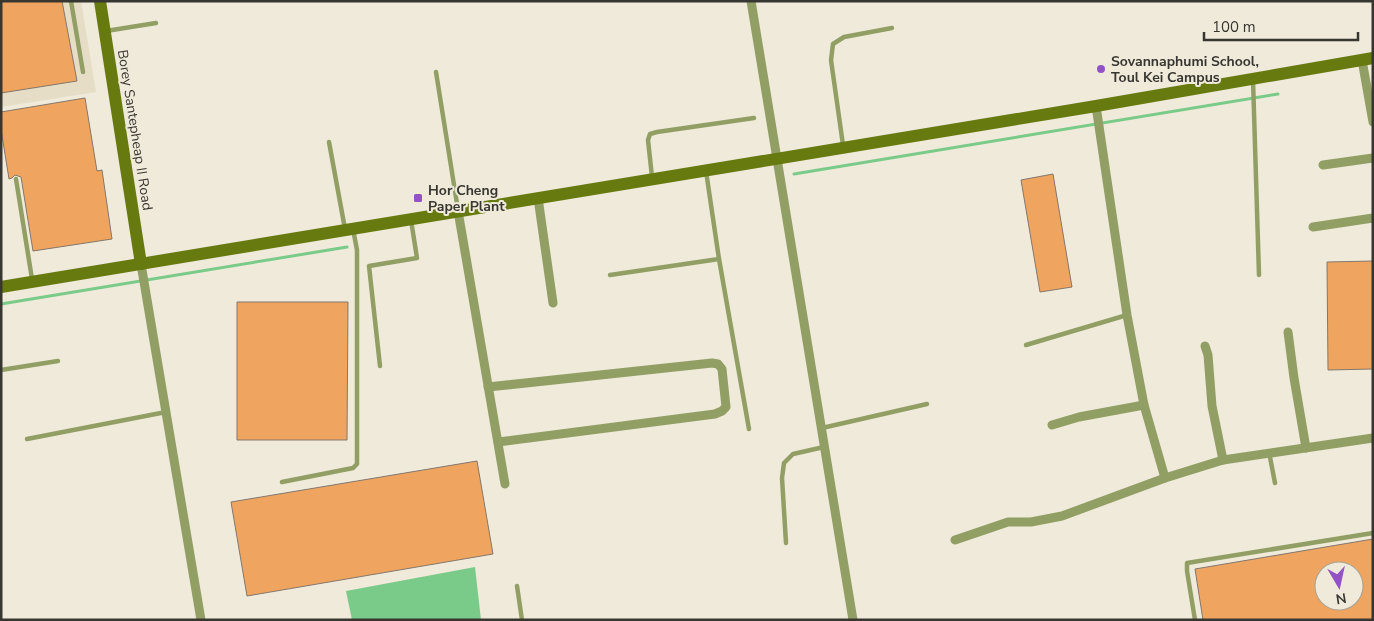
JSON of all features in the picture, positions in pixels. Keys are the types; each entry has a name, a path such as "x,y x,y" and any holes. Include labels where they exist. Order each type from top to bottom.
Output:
{"main road":[{"name":"Borey Santepheap II Road","path":"100,1 142,268"},
{"path":"1,287 142,268 349,229 706,170 844,148 1097,112 1253,79 1368,59"}],"street":[{"path":"751,1 853,620"},
{"path":"1368,59 1373,122"},
{"path":"1097,112 1127,315 1144,406 1165,478"},
{"path":"1323,165 1373,158"},
{"path":"538,198 553,303"},
{"path":"458,211 505,484"},
{"path":"1313,228 1373,218"},
{"path":"142,268 201,620"},
{"path":"1288,332 1306,448"},
{"path":"1205,346 1208,355 1212,406 1222,460"},
{"path":"488,387 712,363 718,364 722,369 726,407 722,412 498,442"},
{"path":"1052,425 1079,417 1144,406"},
{"path":"955,540 1008,522 1031,522 1062,516 1165,478 1222,460 1373,438"}],"lane":[{"path":"71,1 83,72"},
{"path":"105,32 156,23"},
{"path":"844,148 831,60 833,44 844,37 892,28"},
{"path":"436,72 458,211"},
{"path":"1253,79 1259,275"},
{"path":"652,179 648,140 650,134 754,118"},
{"path":"282,482 353,468 357,464 357,250 349,229 329,142"},
{"path":"706,170 719,259 749,429"},
{"path":"16,179 33,282"},
{"path":"380,366 369,266 417,258 411,219"},
{"path":"610,275 719,259"},
{"path":"1026,345 1127,315"},
{"path":"1,370 58,361"},
{"path":"822,428 927,404"},
{"path":"26,439 166,412"},
{"path":"786,543 782,478 784,463 793,454 825,446"},
{"path":"1269,452 1275,483"},
{"path":"1195,620 1187,563 1373,533"},
{"path":"517,586 522,620"}],"shaded area":[{"path":"1,1 81,1 96,92 1,107"},
{"path":"475,567 481,620 352,620 346,591"}],"building":[{"path":"1,1 62,1 77,81 1,93"},
{"path":"85,98 97,171 102,170 112,239 33,251 21,177 15,175 9,179 1,129 1,112"},
{"path":"1053,174 1072,287 1040,292 1021,180"},
{"path":"1373,261 1373,369 1328,370 1327,262"},
{"path":"237,302 348,302 347,440 237,440"},
{"path":"477,461 493,554 247,596 231,502"},
{"path":"1373,539 1373,620 1203,620 1195,569"}],"waterway":[{"path":"794,174 1278,94"},
{"path":"1,304 347,247"}],"place":[{"name":"Sovannaphumi School, Toul Kei Campus","path":"1101,69"},
{"name":"Hor Cheng Paper Plant","path":"418,198"}]}
